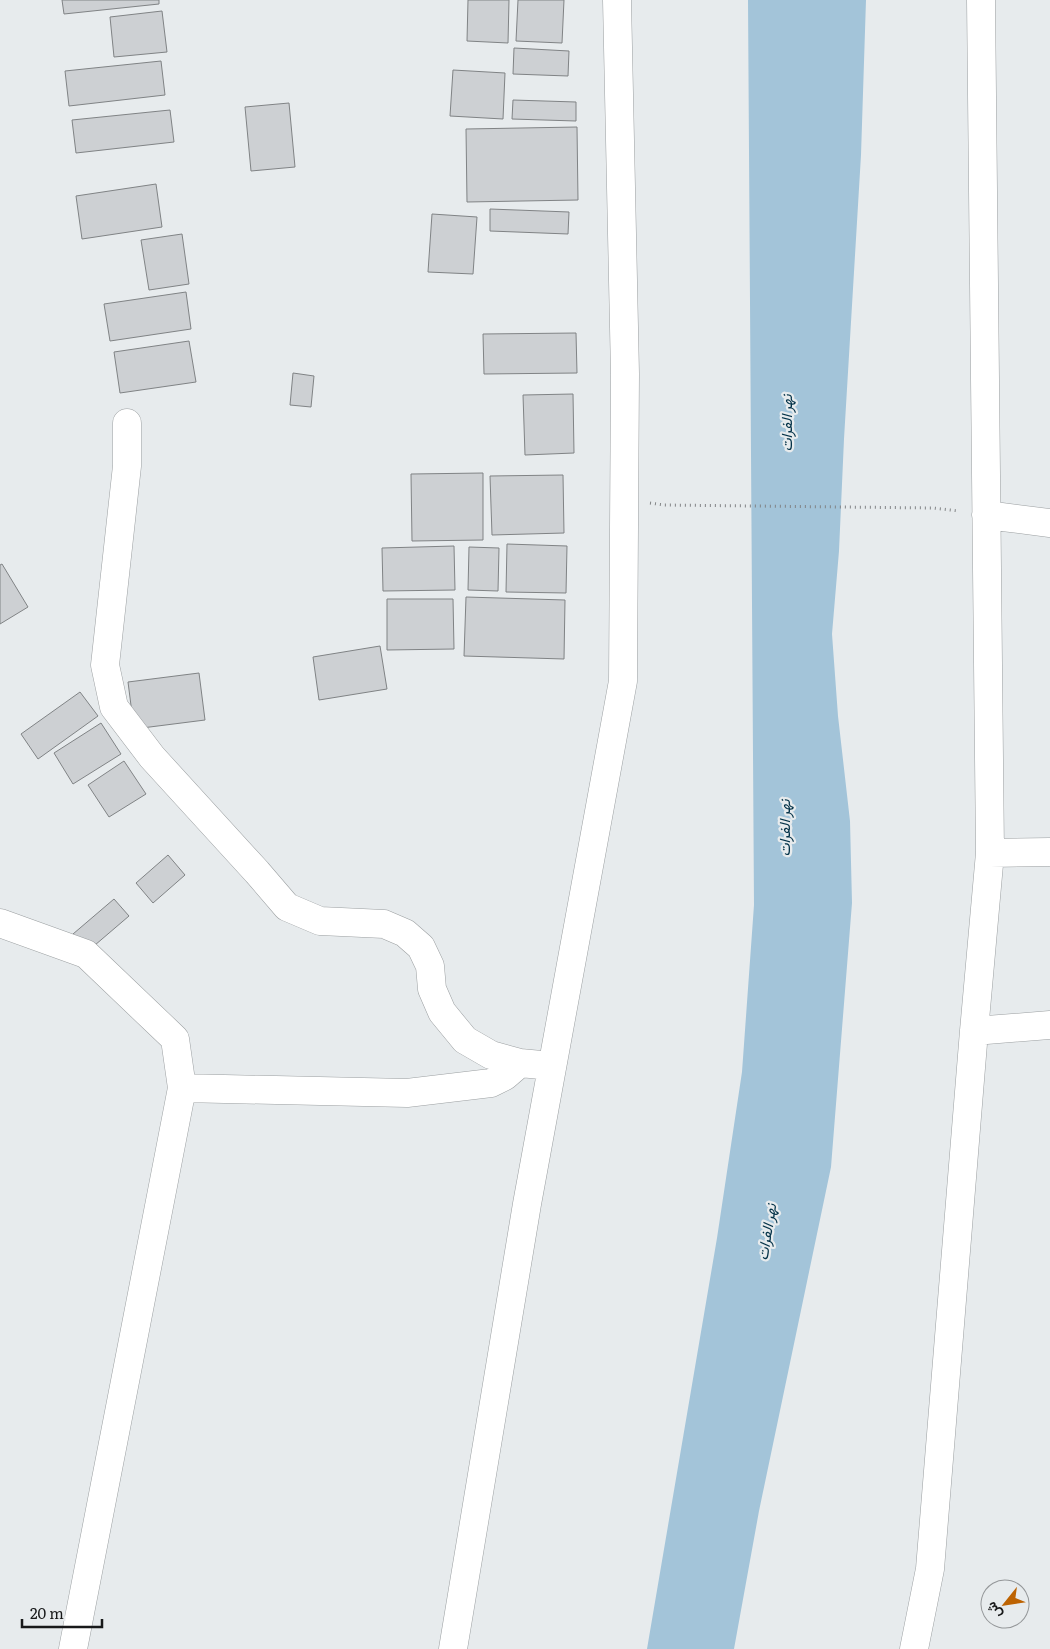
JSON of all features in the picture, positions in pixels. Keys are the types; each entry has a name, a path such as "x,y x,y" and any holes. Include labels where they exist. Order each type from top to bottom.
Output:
{"street":[{"path":"453,1649 527,1204 623,681 625,374 617,0"},
{"path":"914,1649 930,1569 990,853 981,0"},
{"path":"127,423 127,466 105,665 114,707 152,757 287,907 320,921 384,924 405,933 421,947 430,966 432,989 442,1012 465,1040 491,1055 520,1063 552,1066"},
{"path":"986,515 1050,523"},
{"path":"990,853 1050,852"},
{"path":"0,923 86,954 174,1039 182,1088 72,1649"},
{"path":"974,1030 1050,1025"},
{"path":"182,1088 407,1093 491,1083 506,1076 520,1063"}],"path":[{"path":"664,505 933,508"}],"water":[{"name":"نهر الفرات","path":"748,0 866,0 861,155 839,551 832,634 838,716 850,821 852,903 831,1167 759,1511 734,1649 647,1649 717,1238 742,1072 754,905"}],"building":[{"path":"62,0 159,0 159,4 64,14"},
{"path":"468,0 509,0 508,43 467,41"},
{"path":"518,0 564,0 562,43 516,41"},
{"path":"162,11 167,52 114,57 110,17"},
{"path":"514,48 569,51 568,76 513,74"},
{"path":"161,61 165,95 69,106 65,71"},
{"path":"453,70 505,73 503,119 450,116"},
{"path":"513,100 576,102 576,121 512,119"},
{"path":"289,103 295,167 251,171 245,107"},
{"path":"170,110 174,142 76,153 72,120"},
{"path":"577,127 578,200 467,202 466,129"},
{"path":"156,184 162,227 82,239 76,196"},
{"path":"490,209 569,212 568,234 490,231"},
{"path":"432,214 477,217 473,274 428,272"},
{"path":"182,234 189,284 149,290 141,240"},
{"path":"186,292 191,329 110,341 104,304"},
{"path":"576,333 577,373 484,374 483,334"},
{"path":"189,341 196,382 120,393 114,352"},
{"path":"293,373 314,376 311,407 290,405"},
{"path":"573,394 574,453 525,455 523,395"},
{"path":"483,473 483,540 412,541 411,474"},
{"path":"563,475 564,533 492,535 490,476"},
{"path":"507,544 567,546 566,593 506,592"},
{"path":"454,546 455,590 383,591 382,548"},
{"path":"469,547 499,548 498,591 468,590"},
{"path":"2,564 28,607 0,624 0,565"},
{"path":"466,597 565,600 564,659 464,656"},
{"path":"387,599 453,599 454,649 387,650"},
{"path":"380,646 387,689 319,700 313,657"},
{"path":"199,673 205,720 134,729 128,682"},
{"path":"80,692 98,716 38,759 21,734"},
{"path":"101,723 121,754 73,784 54,753"},
{"path":"124,761 146,794 109,817 88,785"},
{"path":"168,855 185,875 153,903 136,883"},
{"path":"114,899 129,916 88,951 73,934"}]}
